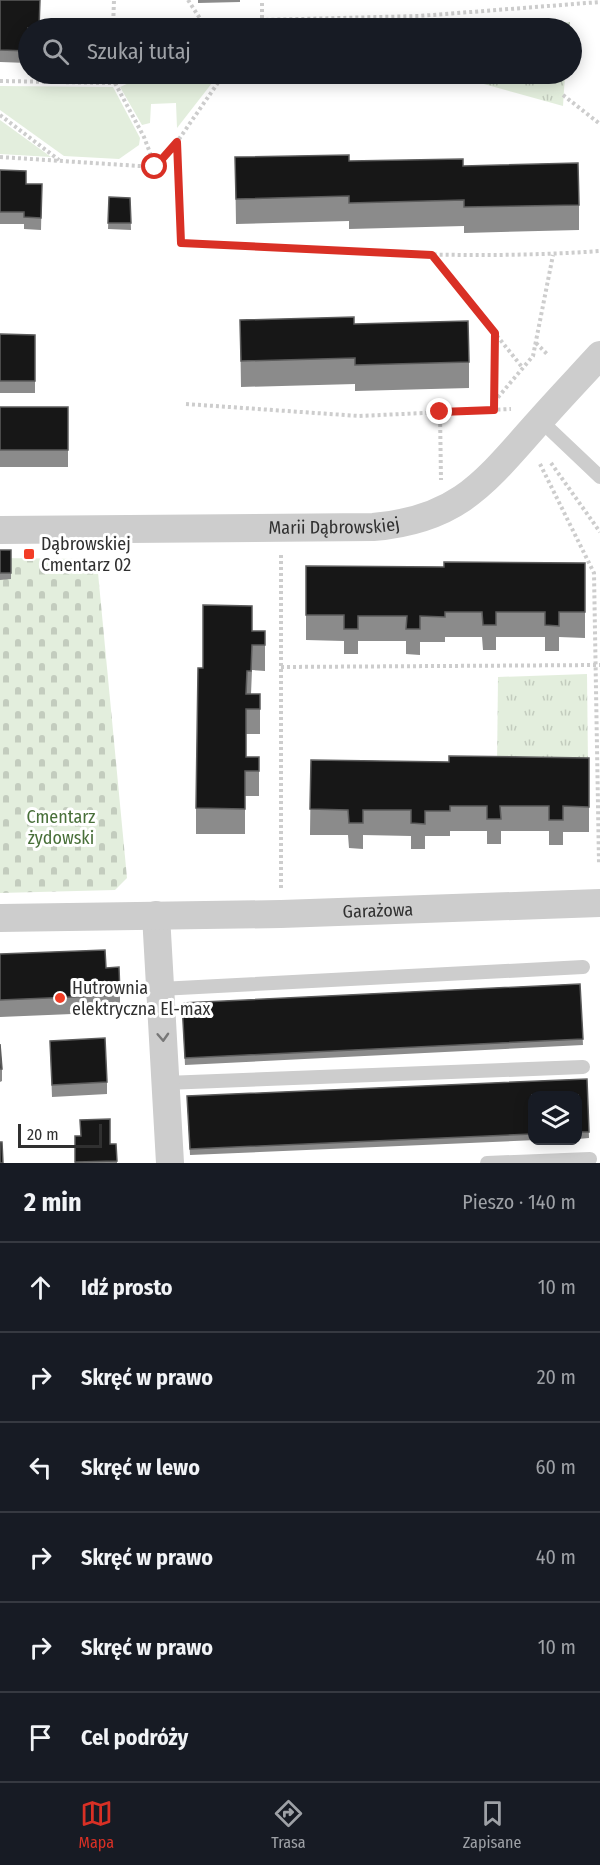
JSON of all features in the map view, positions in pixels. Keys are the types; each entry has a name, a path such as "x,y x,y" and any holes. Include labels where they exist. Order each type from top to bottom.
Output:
{"street":[{"name":"Marii Dąbrowskiej","path":"0,530 373,527 401,525 426,518 462,500 489,478 600,355"},
{"name":"Garażowa","path":"0,918 281,914 600,903"},
{"path":"156,915 170,1163"}],"lane":[{"path":"540,420 600,477"},
{"path":"160,989 583,968"},
{"path":"165,1083 583,1067"},
{"path":"487,1163 590,1159"}],"path":[{"path":"113,18 114,0"},
{"path":"188,0 200,18"},
{"path":"261,0 262,18"},
{"path":"340,18 419,16 600,2"},
{"path":"0,81 18,81"},
{"path":"115,84 144,137 155,167"},
{"path":"155,167 177,142 217,84"},
{"path":"563,95 600,124"},
{"path":"0,116 60,161"},
{"path":"177,142 181,243 432,255 553,255 600,251"},
{"path":"0,157 155,167"},
{"path":"432,255 522,367"},
{"path":"494,402 533,356 553,255"},
{"path":"186,404 359,416 494,410 495,333"},
{"path":"535,343 548,355"},
{"path":"440,412 441,490"},
{"path":"551,463 600,532"},
{"path":"540,464 594,573 598,665 598,863"},
{"path":"281,553 281,914"},
{"path":"281,667 598,665"}],"green space":[{"path":"127,84 211,84 177,128 176,103 151,104 150,123 142,125 120,87"},
{"path":"484,84 564,84 563,106"},
{"path":"0,86 113,87 140,138 139,145 119,159 64,156 0,110"},
{"path":"0,120 51,157 0,154"},
{"name":"Cmentarz żydowski","path":"0,558 86,559 98,573 127,878 115,890 0,893"},
{"path":"587,674 588,766 497,768 498,677"}],"building":[{"path":"0,0 40,0 39,18 18,18 18,51 0,50"},
{"path":"349,155 349,161 463,159 463,166 578,163 579,205 464,207 464,200 349,203 349,196 236,199 235,157"},
{"path":"0,170 26,171 26,184 42,184 41,218 24,217 24,212 0,212"},
{"path":"109,197 130,198 131,223 108,223"},
{"path":"354,317 354,324 468,321 469,362 355,365 355,358 241,361 240,320"},
{"path":"0,334 35,335 35,381 0,381"},
{"path":"0,407 68,407 68,450 0,450"},
{"path":"0,550 11,550 11,573 0,573"},
{"path":"444,562 585,563 585,612 559,612 559,626 545,625 545,612 496,612 496,625 483,625 482,612 445,612 445,617 420,616 420,629 406,629 407,616 358,616 358,629 344,629 344,615 306,615 306,566 444,567"},
{"path":"203,605 252,606 252,631 265,631 265,645 252,645 251,671 247,671 246,694 260,694 260,709 246,709 246,757 259,757 259,771 245,771 245,809 196,808 198,668 203,668"},
{"path":"449,756 589,758 589,807 563,806 563,820 549,820 549,806 500,806 501,819 487,819 487,806 450,806 450,811 425,811 425,824 411,823 411,810 363,810 363,823 349,823 348,810 310,809 311,760 449,762"},
{"name":"Hutrownia elektryczna El-max","path":"105,950 106,968 119,967 120,995 0,1000 0,954"},
{"path":"580,984 583,1039 185,1058 182,1003"},
{"path":"105,1038 107,1082 52,1085 50,1041"},
{"path":"0,1044 2,1069 0,1069"},
{"path":"587,1079 589,1132 582,1132 582,1091 528,1091 528,1134 190,1149 187,1096"},
{"path":"110,1119 110,1144 116,1144 117,1161 75,1162 75,1136 81,1136 80,1120"},
{"path":"0,1142 2,1142 3,1163 0,1163"}],"place":[{"name":"Dąbrowskiej Cmentarz 02","path":"29,554"},
{"name":"Hutrownia elektryczna El-max","path":"60,998"}],"route":[{"path":"155,167 177,142 181,243 432,255 495,333 494,410 440,412"}]}
